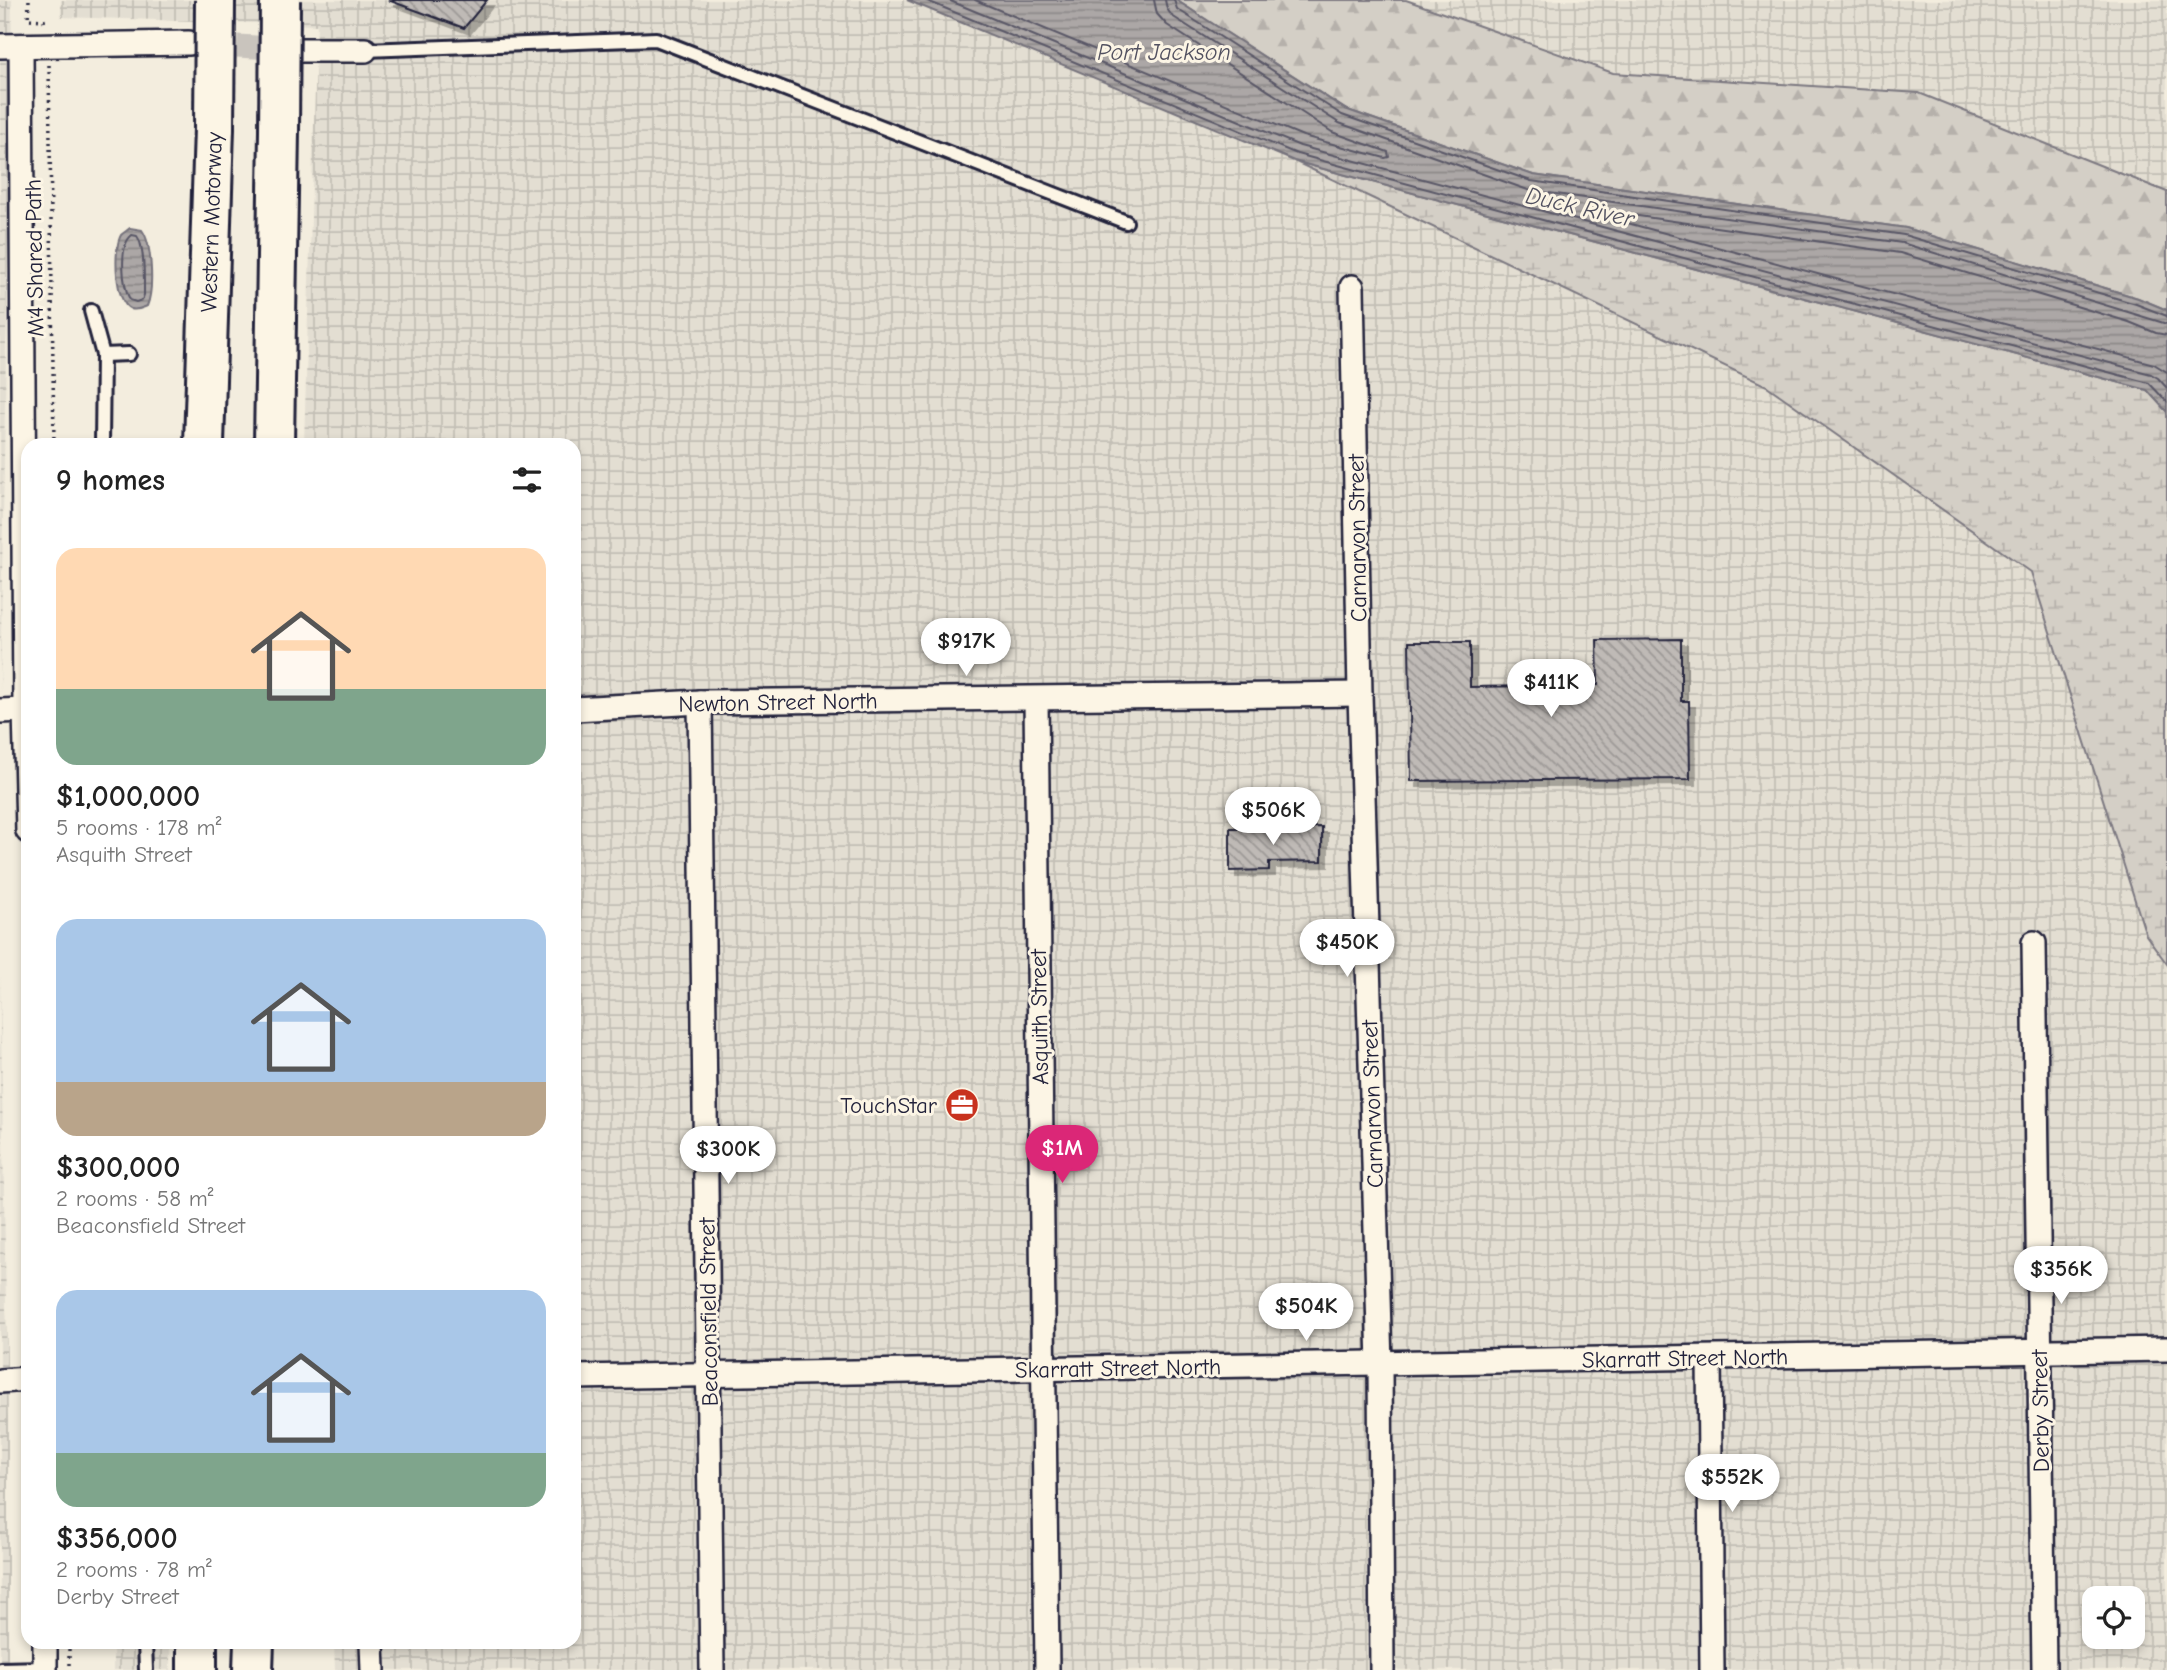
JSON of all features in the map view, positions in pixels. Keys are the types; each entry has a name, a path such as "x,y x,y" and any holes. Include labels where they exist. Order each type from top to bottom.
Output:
{"highway":[{"name":"Western Motorway","path":"200,433 214,128 215,0"},
{"path":"274,438 280,0"},
{"path":"197,1649 197,1670"},
{"path":"253,1670 254,1649"}],"street":[{"path":"21,463 10,46 190,43"},
{"path":"301,50 365,50"},
{"name":"Carnarvon Street","path":"1352,287 1360,694 1380,1364 1382,1670"},
{"name":"Newton Street North","path":"581,709 700,702 1360,694"},
{"name":"Asquith Street","path":"1036,700 1047,1670"},
{"name":"Beaconsfield Street","path":"700,702 712,1670"},
{"path":"0,711 21,710"},
{"name":"Derby Street","path":"2034,943 2044,1670"},
{"name":"Skarratt Street North","path":"581,1377 2167,1349"},
{"path":"1709,1358 1712,1670"},
{"path":"0,1381 21,1380"},
{"path":"45,1649 45,1669"},
{"path":"372,1649 373,1670"}],"lane":[{"path":"365,50 656,40 1126,222"},
{"path":"91,311 103,355 102,438"},
{"path":"103,355 129,354"},
{"path":"145,1649 146,1670"},
{"path":"0,1669 45,1669"}],"path":[{"path":"29,0 28,19 44,20"},
{"name":"M4 Shared Path","path":"49,71 54,438"},
{"path":"69,1649 69,1670"}],"shaded area":[{"path":"0,0 12,0 0,693"},
{"path":"61,0 907,0 1294,161 1767,386 2031,572 2146,935 2167,964 2167,1670 335,1670 334,1649 581,1649 581,438 304,438 317,25 61,17"},
{"path":"1406,0 2167,0 2167,192 1919,93 1613,73"},
{"path":"0,976 8,1418 8,1670 0,1670"},
{"path":"113,1649 170,1649 170,1670 113,1670"}],"green space":[{"path":"1176,0 1406,0 1613,73 1919,93 2167,192 2167,310 2138,298 1906,228 1533,175 1345,109"},
{"path":"1294,161 2147,390 2167,412 2167,964 2146,935 2031,572 1767,386"}],"water":[{"name":"Port Jackson","path":"907,0 1176,0 1345,109 1533,175 1906,228 2138,298 2167,310 2167,412 2147,390 1294,161"},
{"path":"130,228 142,230 148,245 151,267 151,289 147,306 135,310 126,305 122,297 116,263 118,242 121,235"}],"building":[{"path":"388,0 487,0 464,28"},
{"path":"1681,639 1681,701 1689,701 1690,779 1411,781 1409,642 1470,642 1470,687 1598,685 1597,640"},
{"path":"1322,827 1322,861 1269,862 1269,870 1230,871 1230,828"}],"tunnel":[{"path":"203,44 291,49"}],"place":[{"name":"TouchStar","path":"962,1105"}],"water label":[{"name":"Duck River","path":"1580,207"}]}
